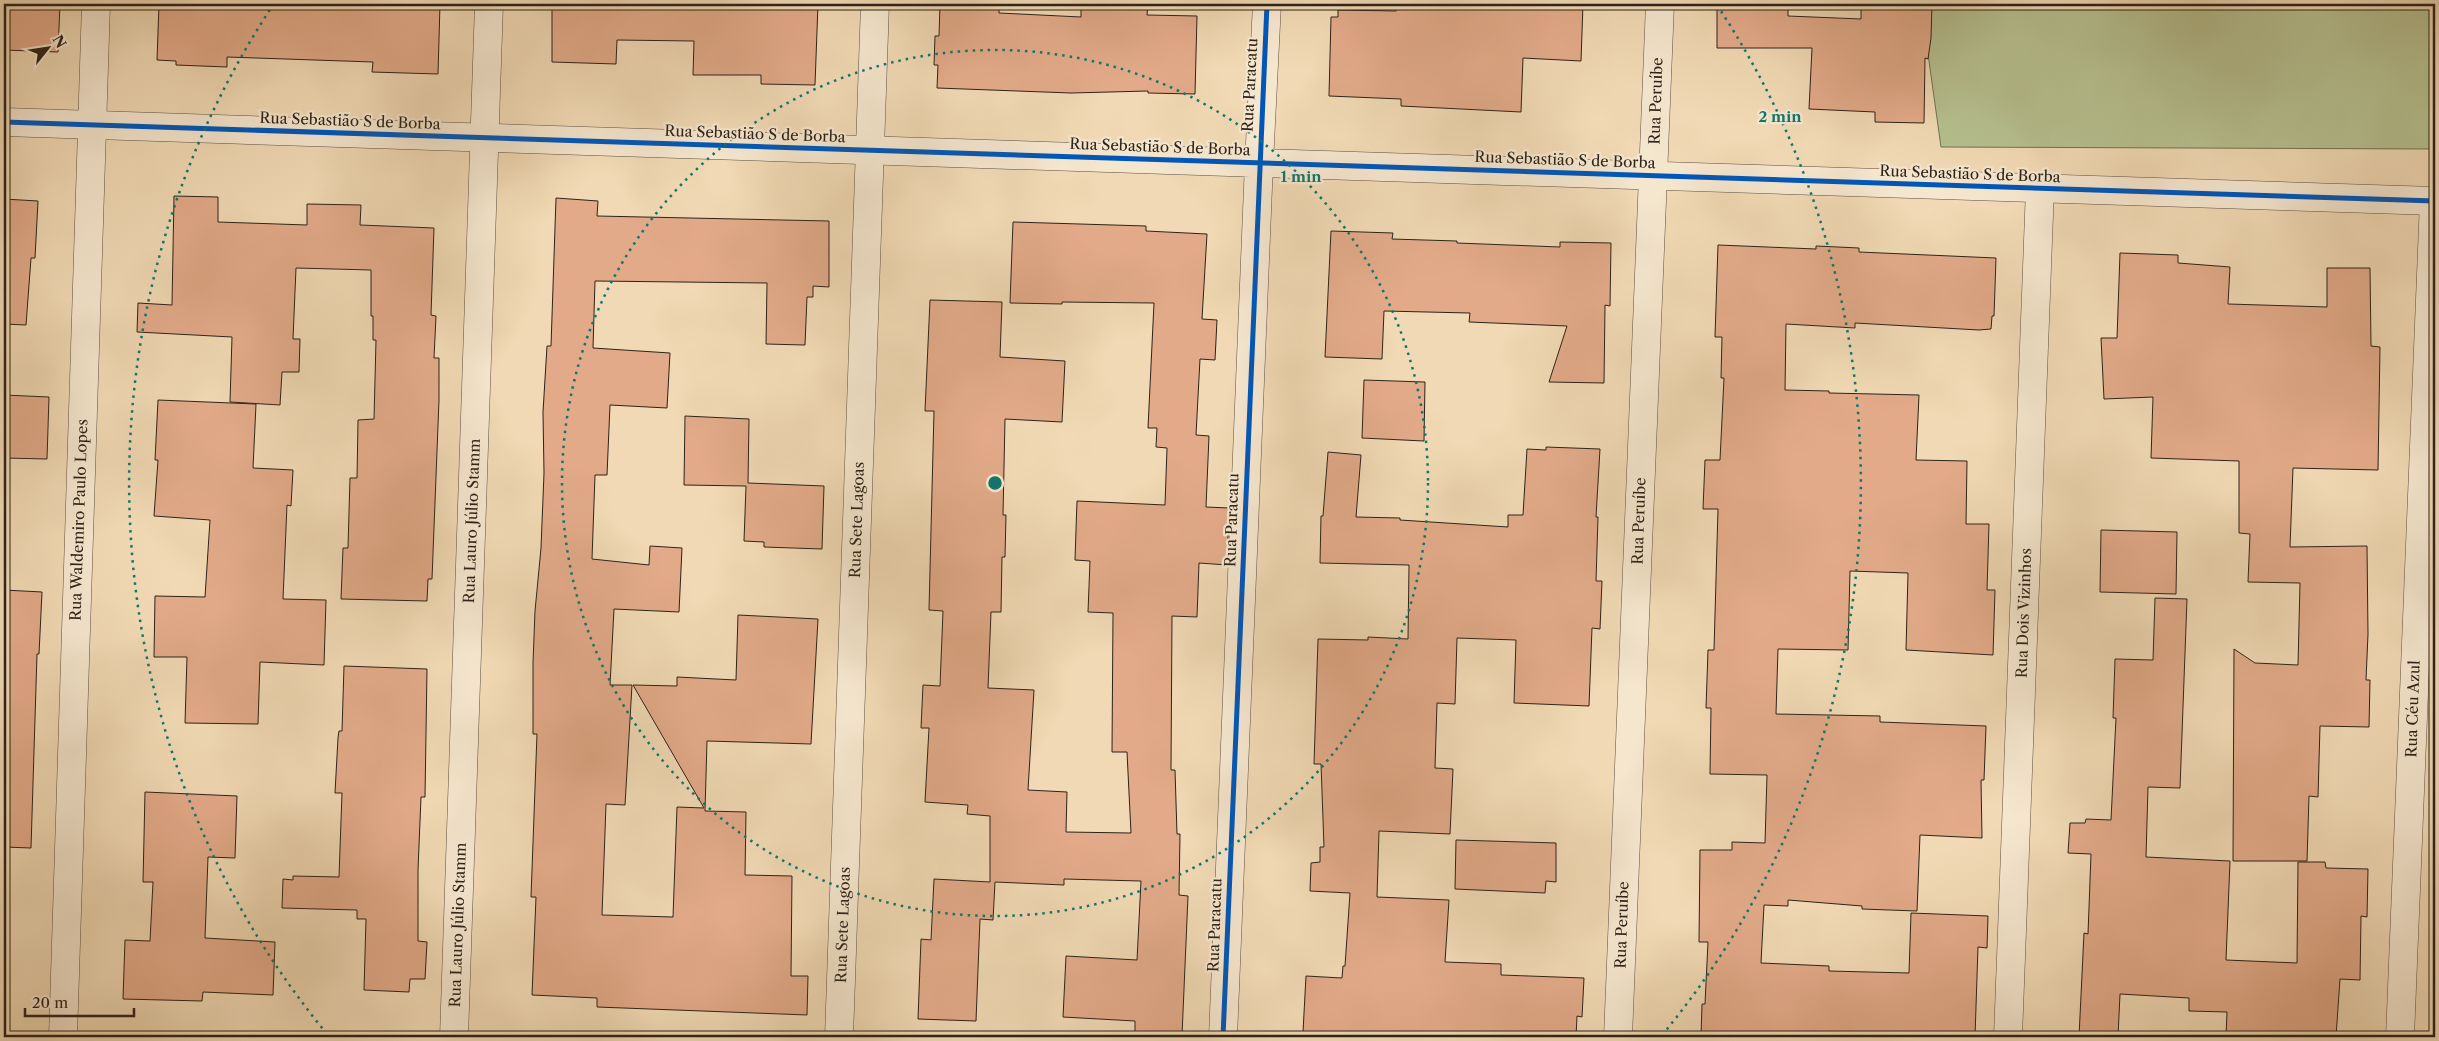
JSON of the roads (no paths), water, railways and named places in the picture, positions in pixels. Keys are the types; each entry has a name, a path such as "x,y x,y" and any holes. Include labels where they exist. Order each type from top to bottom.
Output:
{"street":[{"name":"Rua Waldemiro Paulo Lopes","path":"63,1037 96,4"},
{"name":"Rua Lauro Júlio Stamm","path":"454,1037 489,4"},
{"name":"Rua Sete Lagoas","path":"839,1037 875,4"},
{"name":"Rua Paracatu","path":"1223,1037 1267,4"},
{"name":"Rua Peruíbe","path":"1618,1037 1660,4"},
{"name":"Rua Sebastião S de Borba","path":"4,122 2434,201"},
{"name":"Rua Dois Vizinhos","path":"2008,1037 2040,188"},
{"name":"Rua Céu Azul","path":"2400,1037 2434,201"}]}
